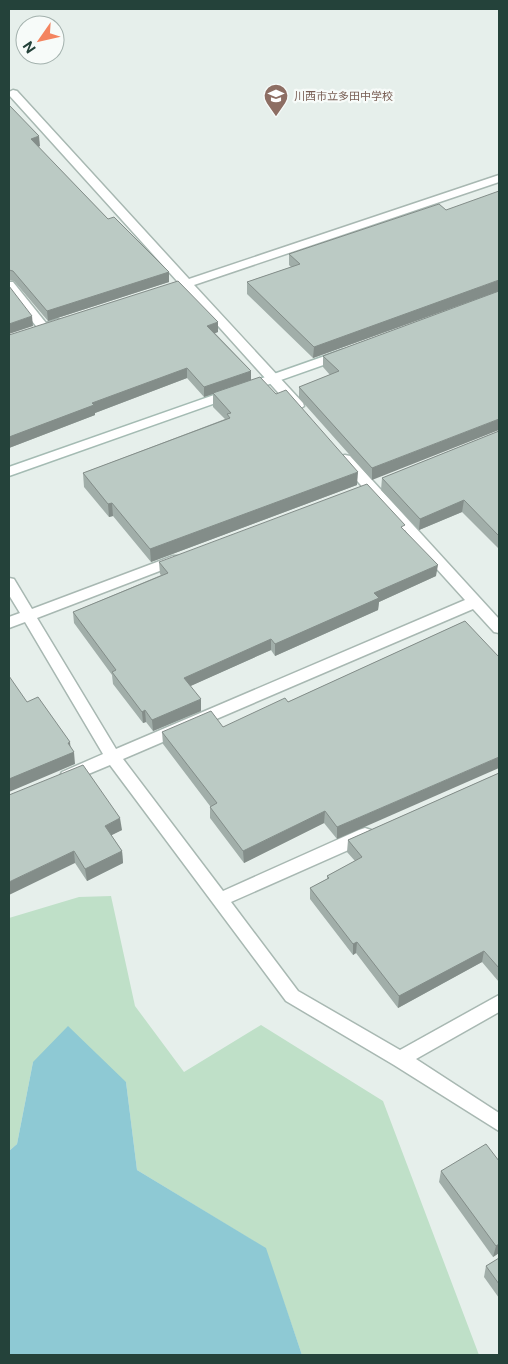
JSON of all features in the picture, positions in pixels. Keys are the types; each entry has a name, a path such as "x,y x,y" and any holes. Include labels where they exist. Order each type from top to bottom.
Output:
{"street":[{"path":"10,92 306,415"},
{"path":"167,289 499,178"},
{"path":"9,284 40,330 72,319"},
{"path":"9,472 359,348"},
{"path":"338,452 365,489 499,628"},
{"path":"365,489 387,481"},
{"path":"9,623 195,553"},
{"path":"9,583 113,757 292,996 400,1059 499,1123"},
{"path":"52,783 475,602"},
{"path":"219,900 382,828"},
{"path":"400,1059 499,1003"}],"green space":[{"path":"111,896 135,1006 184,1072 261,1025 383,1101 479,1355 302,1355 265,1248 137,1170 126,1082 33,1062 17,1144 9,1151 9,918 79,897"}],"water":[{"path":"68,1026 126,1082 137,1170 266,1248 302,1355 9,1355 9,1151 17,1144 33,1062"}],"building":[{"path":"9,105 39,136 31,139 108,219 114,217 169,272 47,311 13,271 9,270"},
{"path":"499,191 499,280 314,347 247,282 300,264 289,254 439,204 446,210"},
{"path":"178,281 218,322 207,326 251,371 204,387 187,368 92,403 94,405 9,437 9,335"},
{"path":"9,286 32,316 9,324"},
{"path":"499,291 499,419 372,468 299,387 339,371 323,356"},
{"path":"260,377 276,394 286,390 358,472 150,549 112,503 108,504 83,473 230,418 227,414 231,413 213,393"},
{"path":"499,431 499,536 464,500 420,519 382,478"},
{"path":"367,484 405,525 401,527 438,565 374,593 379,598 275,644 271,639 184,678 201,699 152,720 145,710 142,712 112,672 116,670 73,612 168,573 159,562"},
{"path":"465,621 499,657 499,757 337,827 325,811 243,851 210,807 217,803 162,732 211,711 223,727 285,698 288,702"},
{"path":"9,676 27,702 38,697 70,742 68,743 74,752 9,779"},
{"path":"83,765 120,818 105,826 122,851 85,869 74,851 9,882 9,795"},
{"path":"499,773 499,968 484,951 399,996 357,942 353,944 310,888 329,878 327,876 362,857 348,840"},
{"path":"486,1144 499,1161 499,1244 496,1246 441,1171"},
{"path":"499,1258 499,1284 486,1266"}],"place":[{"name":"川西市立多田中学校","path":"276,117"}]}
